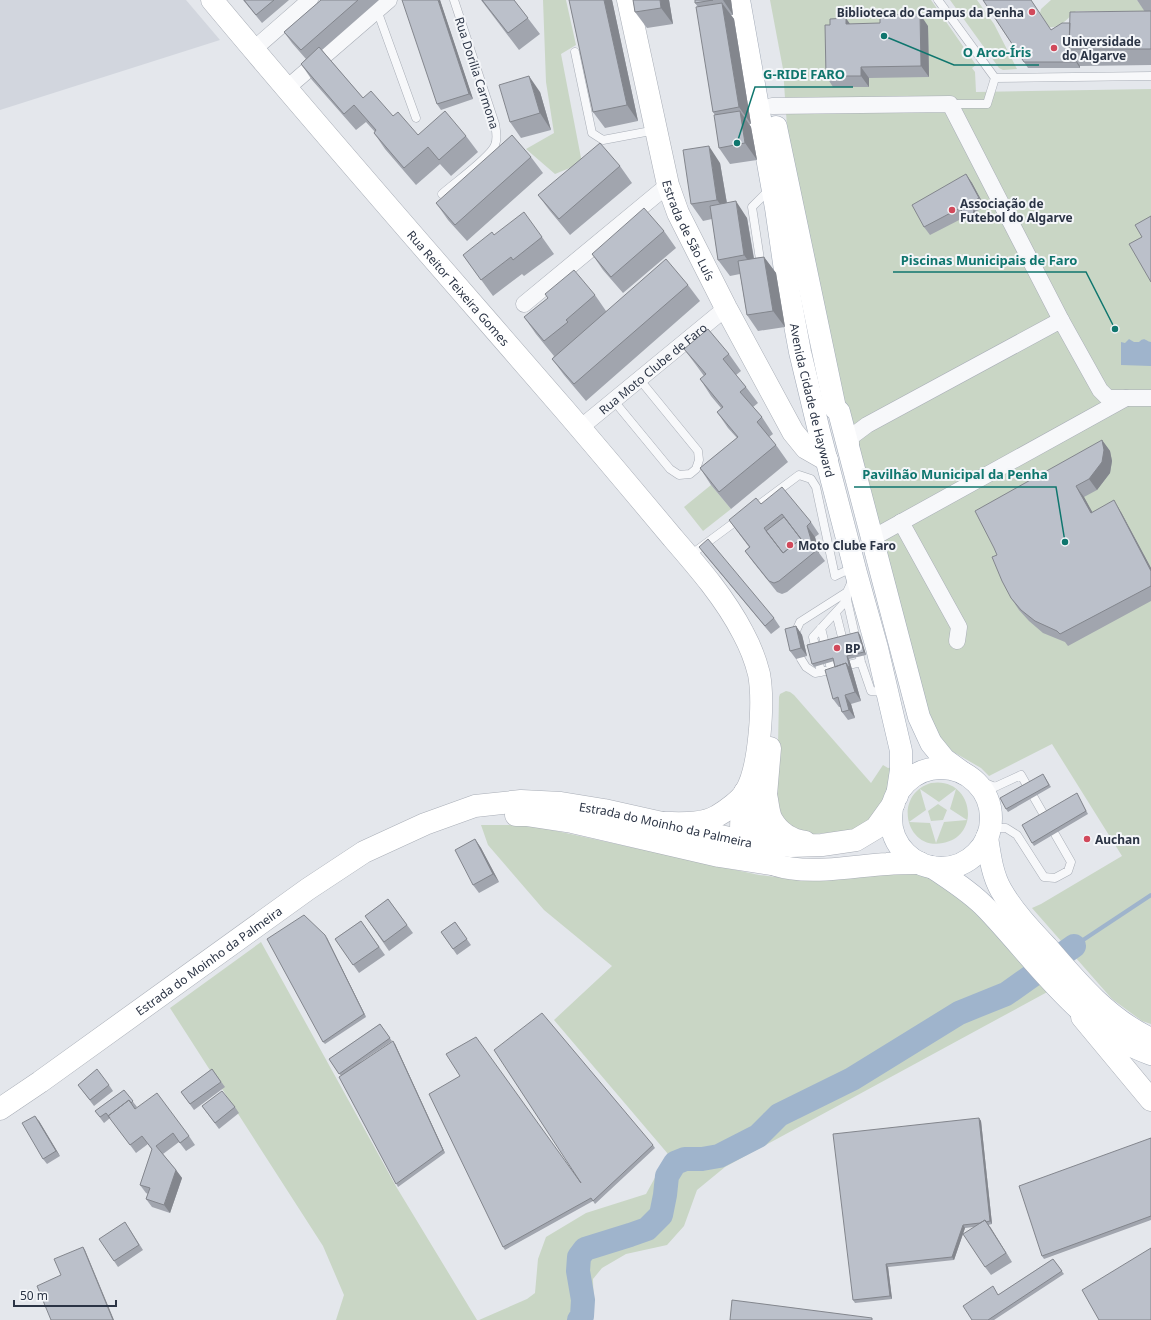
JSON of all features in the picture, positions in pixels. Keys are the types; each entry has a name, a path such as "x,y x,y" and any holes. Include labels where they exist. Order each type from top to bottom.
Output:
{"main road":[{"name":"Rua Reitor Teixeira Gomes","path":"212,0 689,556 733,616 744,635 758,673 761,706 759,740 752,773 756,794"},
{"name":"Estrada de São Luís","path":"628,0 668,185 678,213 726,308 793,432 806,448 827,460"},
{"name":"Avenida Cidade de Hayward","path":"739,0 772,187 788,292 800,352 827,460 851,583 877,648 901,751 901,770 895,799"},
{"name":"Avenida Cidade de Hayward","path":"754,0 772,106 833,400 835,408 839,412 919,717 931,743 944,758 967,775"},
{"path":"800,441 810,442 819,431"},
{"path":"1034,948 1020,917 1001,891 992,866 988,833 990,812 989,804 982,789 967,775 948,768 925,770 918,774 906,783 895,799 891,817 893,831 899,844 908,855 969,892 1034,948 1063,980 1151,1100"},
{"path":"756,794 742,812 742,834 750,849 760,858 778,865 806,870 829,870 886,864 948,867 964,862 978,852 988,833"},
{"path":"664,824 692,822 715,818 730,807 756,794"},
{"path":"756,794 783,833 796,841 822,845"},
{"name":"Estrada do Moinho da Palmeira","path":"0,1109 40,1082 308,889 364,852 425,824 475,806 521,801 561,803 604,810 747,842 791,846 822,845 856,840 876,828 895,799"},
{"name":"Estrada do Moinho da Palmeira","path":"425,824 480,816 526,815 572,822 719,856 778,865"},
{"path":"719,856 728,854 747,842"},
{"path":"1063,980 1103,1007 1117,1019 1151,1039"},
{"path":"1063,980 1084,1012 1111,1035 1151,1054"}],"street":[{"path":"254,49 310,0"},
{"path":"287,88 383,5"},
{"path":"772,106 950,104 1061,320 1100,390 1108,398 1151,398"},
{"path":"524,304 668,185"},
{"name":"Rua Moto Clube de Faro","path":"580,428 726,308"},
{"path":"850,458 851,437 867,425 1061,320"},
{"path":"871,538 1128,398"},
{"path":"839,412 848,426 856,428 867,425"},
{"path":"901,522 958,627 957,641"}],"lane":[{"name":"Rua Dorilia Carmona","path":"442,194 487,156 495,146 497,136 495,124 454,0"},
{"path":"938,0 995,78"},
{"path":"383,5 416,118"},
{"path":"575,52 592,133 603,140 656,130"},
{"path":"995,78 1151,76"},
{"path":"950,104 987,104 995,78"},
{"path":"761,266 752,206 772,187"},
{"path":"614,401 670,469 679,475 690,474 696,469 700,460 698,451 640,380"},
{"path":"689,556 799,475 811,479 816,487 835,576 851,583"},
{"path":"821,672 813,637 836,613 851,583"},
{"path":"796,636 796,631 800,622 851,583"},
{"path":"851,583 861,662 871,691 884,692 889,701"},
{"path":"836,613 847,658"},
{"path":"821,628 831,669"},
{"path":"847,658 861,662"},
{"path":"801,659 806,667 815,673 831,669 847,658"},
{"path":"967,775 994,788 1021,775 1072,862 1068,870 1054,878 1044,877 1017,835 1006,828 988,833"}],"shaded area":[{"path":"0,0 186,0 220,40 0,110"}],"green space":[{"path":"543,0 566,0 576,45 561,54 582,163 555,174 526,149 554,133 546,82"},
{"path":"770,0 931,0 976,65 972,68 975,72 976,92 1151,89 1151,1024 1142,1021 1112,999 1032,908 1122,856 1052,744 989,776 981,768 950,750 932,726 844,401 787,127 783,69"},
{"path":"950,0 977,0 994,24 1017,69 1003,70 999,68"},
{"path":"1051,0 1137,0 1145,11 1076,11 1061,24 1049,27 1040,13 1041,9"},
{"path":"711,485 731,509 703,531 684,507"},
{"path":"786,691 794,695 871,783 883,765 888,768 894,767 885,806 862,826 847,831 808,834 786,824 775,802 779,697 780,694"},
{"path":"931,783 945,783 956,788 963,797 967,807 968,819 964,829 956,838 943,843 936,843 944,822 967,820 950,809 956,789 939,802 920,789 926,810 909,822 908,809 911,799 919,789"},
{"path":"938,804 947,810 943,820 931,821 928,811"},
{"path":"909,822 930,823 936,843 930,843 920,839 913,831"},
{"path":"481,825 529,825 759,875 792,879 918,873 930,877 959,893 1051,990 725,1167 697,1190 684,1226 667,1245 626,1254 602,1268 593,1279 593,1305 591,1316 588,1320 479,1320 527,1299 535,1293 538,1259 546,1237 586,1213 646,1194 668,1154 554,1020 612,966 544,910 488,845"},
{"path":"261,942 397,1188 477,1320 336,1320 344,1295 323,1246 170,1008"}],"water":[{"path":"1129,339 1134,342 1139,342 1144,339 1151,342 1151,366 1121,365 1121,342 1125,343"}],"building":[{"path":"244,0 274,0 256,15"},
{"path":"321,0 358,0 301,50 284,32"},
{"path":"402,0 438,0 469,94 437,104"},
{"path":"482,0 514,0 528,18 508,33"},
{"path":"569,0 604,0 627,105 593,112"},
{"path":"633,0 660,0 661,8 635,12"},
{"path":"695,0 713,0 695,3"},
{"path":"983,0 1031,0 1051,30 1062,23 1070,23 1069,49 1076,62 1024,62"},
{"path":"722,3 739,107 713,112 696,7"},
{"path":"1151,11 1151,49 1069,49 1070,12"},
{"path":"920,14 921,66 861,67 861,76 826,76 825,25 830,25 830,19 846,18 846,24 880,23 880,15"},
{"path":"319,47 363,98 371,91 393,116 398,112 418,135 445,111 466,136 439,160 428,147 404,168 374,133 376,130 354,105 344,114 301,64"},
{"path":"529,76 540,113 510,122 499,85"},
{"path":"740,111 745,143 719,148 714,115"},
{"path":"512,135 531,157 455,225 436,203"},
{"path":"600,143 620,166 559,219 538,195"},
{"path":"709,146 717,200 691,204 683,150"},
{"name":"Associação de Futebol do Algarve","path":"966,174 979,198 967,205 969,208 974,210 973,214 964,215 960,208 924,227 912,205"},
{"path":"736,201 744,255 718,260 710,206"},
{"path":"644,208 664,231 611,277 592,254"},
{"path":"524,212 542,237 513,260 511,257 481,280 463,255 492,232 494,235"},
{"path":"1151,216 1151,282 1129,244 1142,237 1135,225"},
{"path":"764,257 773,311 747,315 738,261"},
{"path":"666,259 688,285 574,384 552,359"},
{"path":"574,270 595,295 566,320 568,322 544,341 524,317 548,298 545,294"},
{"path":"708,329 729,354 723,359 746,387 740,392 762,417 757,422 776,445 719,492 700,468 738,437 717,412 723,407 700,379 706,374 684,349"},
{"path":"1102,440 1104,450 1102,462 1089,479 1076,486 1091,513 1114,500 1151,571 1151,586 1060,634 1057,631 1035,621 1021,610 1011,598 992,557 997,555 975,511"},
{"path":"782,487 811,522 807,526 812,543 817,550 779,581 774,583 769,581 745,551 750,547 729,520 756,498 761,504","holes":["782,514 801,539 783,553 764,528"]},
{"path":"784,517 801,539 783,553 766,531"},
{"path":"708,539 774,618 765,626 699,547"},
{"path":"796,626 801,648 790,651 785,629"},
{"path":"858,632 864,652 847,656 850,669 846,663 835,667 833,658 812,664 807,645"},
{"path":"846,663 855,692 845,695 849,710 842,712 838,697 833,699 825,670"},
{"path":"1043,774 1049,785 1006,809 1000,798"},
{"path":"1077,793 1086,811 1032,843 1022,825"},
{"path":"475,839 493,874 473,885 455,850"},
{"path":"388,899 407,925 384,942 365,916"},
{"path":"304,915 325,935 364,1014 323,1042 267,939"},
{"path":"361,921 379,947 353,965 335,939"},
{"path":"455,922 467,939 453,949 441,932"},
{"path":"542,1013 653,1145 593,1201 591,1198 503,1247 429,1094 460,1076 446,1054 476,1037 581,1183 494,1050"},
{"path":"380,1024 390,1038 339,1074 329,1059"},
{"path":"393,1041 443,1150 396,1184 339,1077"},
{"path":"97,1069 109,1085 90,1100 78,1085"},
{"path":"212,1069 221,1082 190,1104 181,1092"},
{"path":"124,1090 133,1101 131,1103 129,1100 108,1116 106,1113 100,1117 95,1111"},
{"path":"222,1091 235,1107 215,1123 202,1106"},
{"path":"157,1093 189,1136 180,1143 173,1133 156,1146 176,1170 164,1205 146,1199 150,1188 140,1185 152,1149 142,1136 130,1145 108,1116 129,1100 135,1109"},
{"path":"35,1116 56,1151 43,1159 22,1123"},
{"path":"979,1118 990,1221 986,1222 985,1220 980,1223 963,1225 952,1257 886,1264 890,1296 853,1300 833,1134"},
{"path":"1151,1138 1151,1216 1042,1256 1019,1186"},
{"path":"985,1220 1006,1253 985,1267 963,1234"},
{"path":"125,1222 139,1245 114,1261 99,1239"},
{"path":"83,1247 113,1320 51,1320 37,1286 61,1275 54,1259"},
{"path":"1151,1248 1151,1320 1099,1320 1082,1290"},
{"path":"1053,1259 1062,1271 988,1320 972,1320 963,1306 993,1286 998,1295"},
{"path":"732,1300 872,1318 872,1320 730,1320"}],"waterway":[{"path":"1074,946 1151,895"},
{"path":"579,1320 582,1316 583,1300 578,1271 579,1257 585,1249 647,1229 661,1215 667,1176 675,1163 685,1159 702,1159 719,1156 758,1136 779,1115 852,1079 959,1013 1006,994 1074,946"}],"place":[{"name":"Biblioteca do Campus da Penha","path":"1032,12"},
{"name":"O Arco-Íris","path":"884,36"},
{"name":"Universidade do Algarve","path":"1054,48"},
{"name":"G-RIDE FARO","path":"737,143"},
{"name":"Associação de Futebol do Algarve","path":"952,210"},
{"name":"Piscinas Municipais de Faro","path":"1115,329"},
{"name":"Pavilhão Municipal da Penha","path":"1065,542"},
{"name":"Moto Clube Faro","path":"790,545"},
{"name":"BP","path":"837,648"},
{"name":"Auchan","path":"1087,839"}]}
